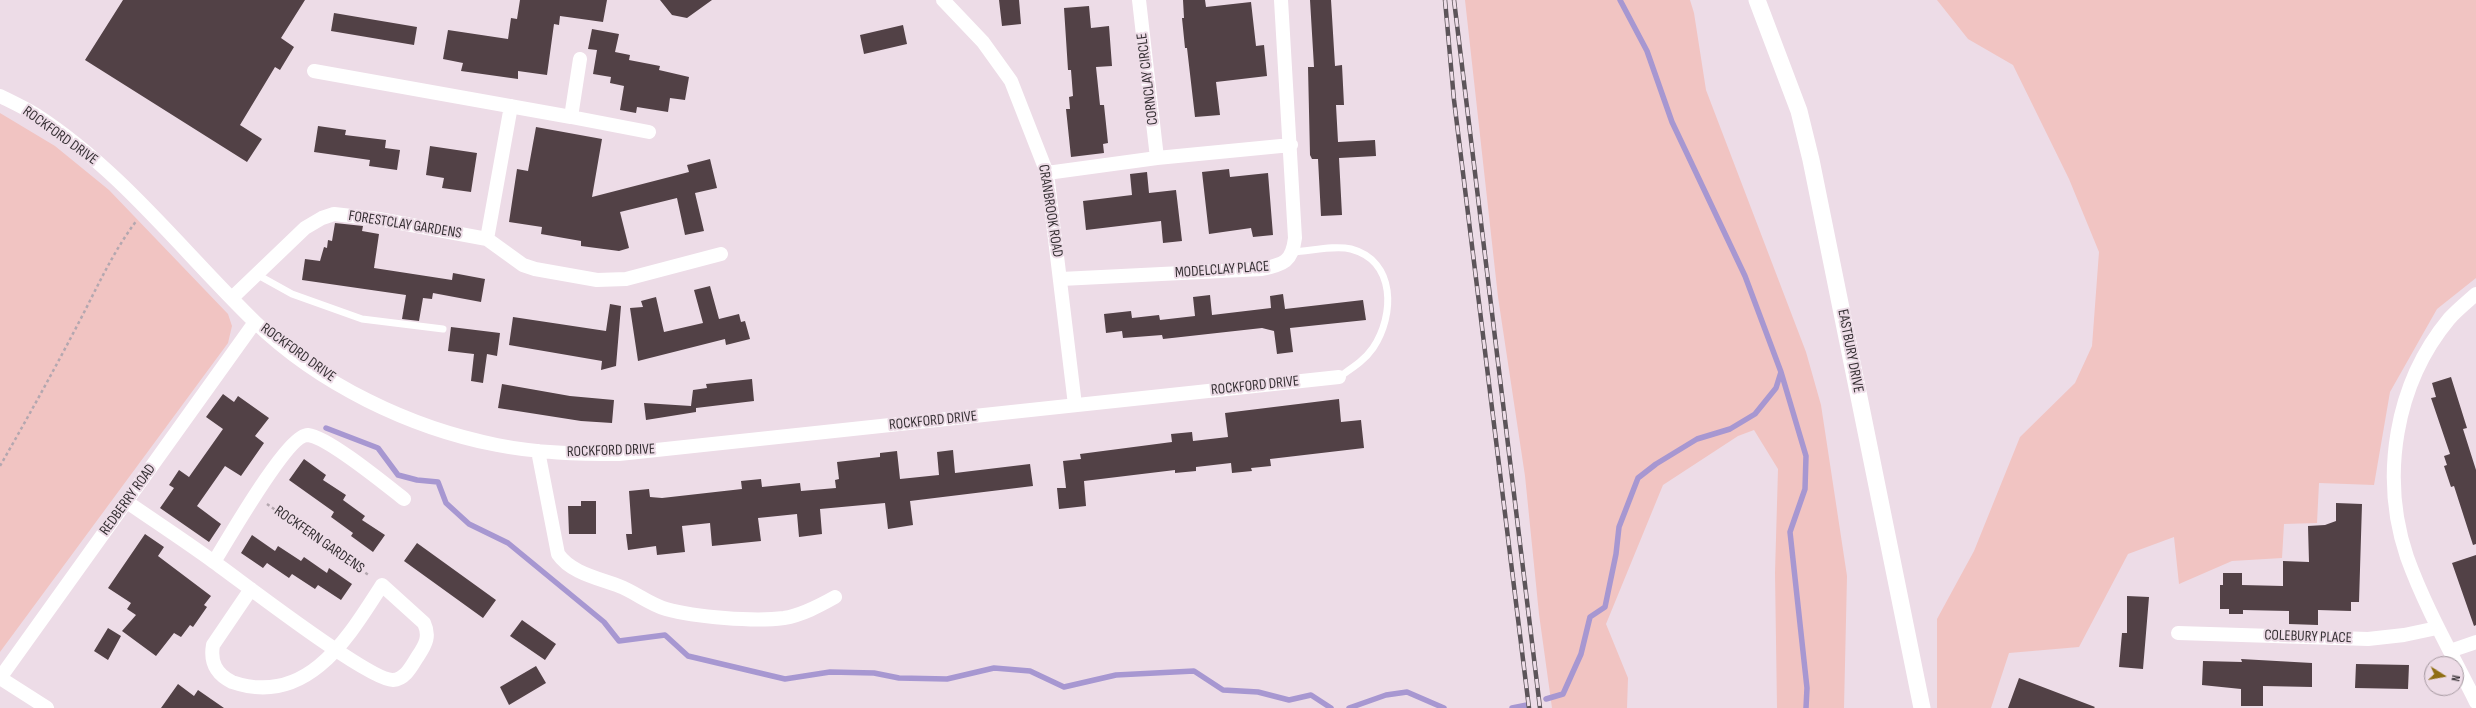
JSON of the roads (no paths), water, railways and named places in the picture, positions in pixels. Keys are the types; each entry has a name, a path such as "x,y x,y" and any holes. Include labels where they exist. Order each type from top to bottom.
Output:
{"street":[{"name":"CRANBROOK ROAD","path":"943,0 983,42 1012,81 1048,173 1075,404"},
{"name":"CORNCLAY CIRCLE","path":"1139,0 1157,158"},
{"path":"1281,0 1291,144 1295,238 1293,252"},
{"name":"EASTBURY DRIVE","path":"1757,0 1799,111 1811,160 1922,708"},
{"path":"571,117 580,60"},
{"path":"314,71 649,132"},
{"name":"ROCKFORD DRIVE","path":"0,96 36,114 76,144 114,177 233,297 255,322 309,365 356,394 411,419 458,436 497,445 538,451 579,454 619,454 1075,404 1339,377"},
{"path":"487,239 511,106"},
{"path":"1048,173 1157,158 1291,144"},
{"name":"FORESTCLAY GARDENS","path":"233,297 305,228 322,218 334,214 379,219 487,239 524,265 535,269 597,280 626,279 720,254"},
{"name":"MODELCLAY PLACE","path":"1061,279 1262,269 1282,264 1293,252"},
{"path":"2476,294 2450,319 2423,358 2404,403 2395,444 2392,480 2397,517 2407,555 2437,628 2450,650 2476,702"},
{"name":"REDBERRY ROAD","path":"0,678 255,322"},
{"path":"214,562 255,496 291,444 299,437 308,435 329,444 404,499"},
{"path":"538,451 558,554 564,562 573,568 621,587 664,608 712,616 784,618 814,608 835,597"},
{"path":"127,502 214,562 339,652 381,678 393,680 400,678 408,672 427,641 428,630 418,615 382,584 339,652 297,688 285,691 256,689 234,683 221,675 214,666 211,655 213,645 251,589"},
{"name":"COLEBURY PLACE","path":"2178,633 2368,639 2404,635 2437,628"},
{"path":"2450,650 2476,642"},
{"path":"0,678 47,708"}],"lane":[{"path":"1293,252 1341,248 1352,249 1369,257 1384,275 1388,288 1388,307 1382,331 1362,361 1339,377"},
{"path":"256,274 299,296 362,319 443,330"}],"waterway":[{"path":"1620,0 1647,51 1672,122 1745,276 1781,372 1806,456 1805,489 1790,532 1807,688 1806,708"},
{"path":"1546,699 1563,694 1581,654 1590,617 1605,607 1616,554 1619,527 1638,478 1656,464 1697,439 1730,429 1755,414 1776,388 1781,372"},
{"path":"326,428 378,448 398,475 417,480 438,482 446,503 469,524 508,543 604,622 619,641 665,635 688,656 785,679 830,672 874,673 899,678 947,679 994,668 1030,671 1064,687 1116,675 1194,671 1223,690 1258,692 1289,700 1311,695 1331,708"},
{"path":"1349,708 1386,695 1407,692 1444,708"},
{"path":"1512,708 1527,705"}],"railway":[{"path":"1445,0 1454,100 1529,708"},
{"path":"1454,0 1540,708"}]}
